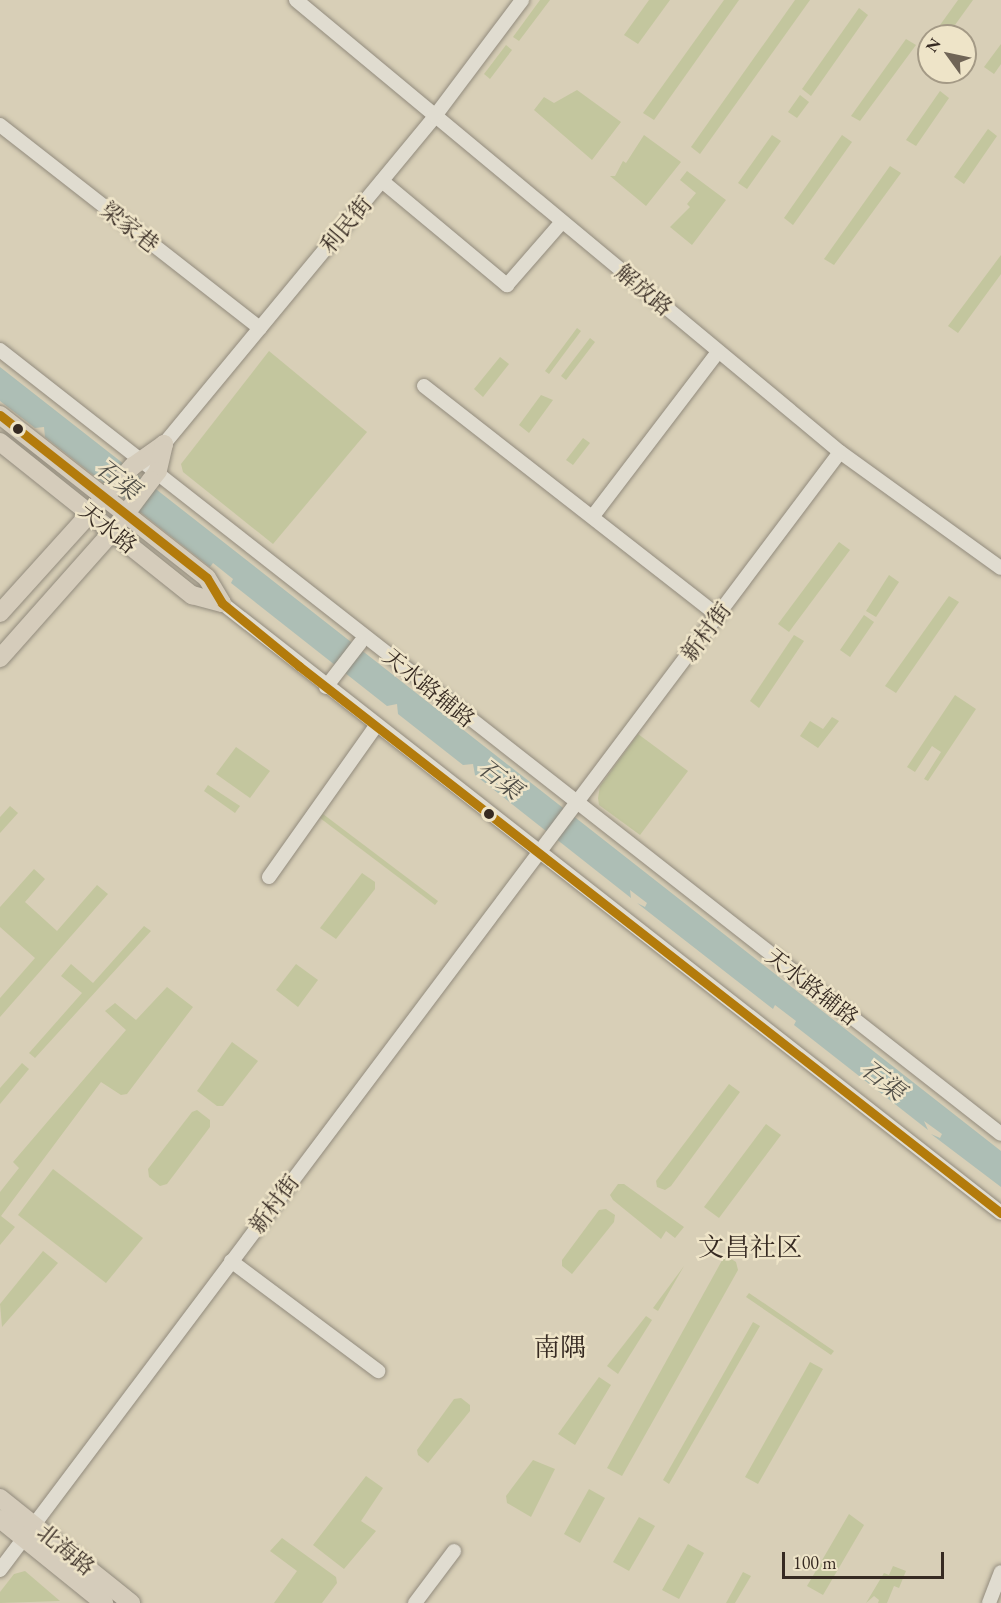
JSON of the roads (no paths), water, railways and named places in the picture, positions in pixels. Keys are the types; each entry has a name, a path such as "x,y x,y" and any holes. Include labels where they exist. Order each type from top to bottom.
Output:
{"main road":[{"name":"天水路","path":"0,415 127,510 207,578 222,603"},
{"name":"天水路","path":"0,442 192,595 222,603"},
{"name":"利民街","path":"0,613 137,462 164,444"},
{"name":"利民街","path":"0,658 112,532 155,475 164,444"},
{"name":"北海路","path":"0,1498 29,1532 104,1603"},
{"name":"北海路","path":"0,1520 29,1532 131,1603"}],"street":[{"name":"解放路","path":"296,0 840,452 1001,568"},
{"name":"利民街","path":"164,444 435,116 522,0"},
{"name":"梁家巷","path":"0,125 260,328"},
{"path":"381,181 507,285 562,222"},
{"name":"天水路辅路","path":"0,350 137,462 448,705 573,806 1001,1134"},
{"path":"593,516 718,351"},
{"path":"424,386 718,616"},
{"name":"新村街","path":"0,1570 537,851 718,616 840,452"},
{"name":"天水路","path":"222,603 326,687 1001,1213"},
{"path":"326,687 360,643"},
{"path":"269,877 376,726"},
{"path":"231,1262 378,1371"},
{"path":"415,1603 454,1551"},
{"path":"989,1603 1001,1572"}],"water":[{"name":"石渠","path":"0,367 1001,1151 1001,1187 931,1134 940,1138 942,1134 924,1121 928,1130 794,1025 796,1021 775,1005 773,1009 637,903 645,907 647,903 630,890 631,898 475,775 473,764 463,765 398,714 397,704 387,706 231,583 233,579 213,563 210,567 45,437 44,427 35,428 0,401"}],"district":[{"name":"文昌社区","path":"750,1248"},
{"name":"南隅","path":"560,1348"}]}
